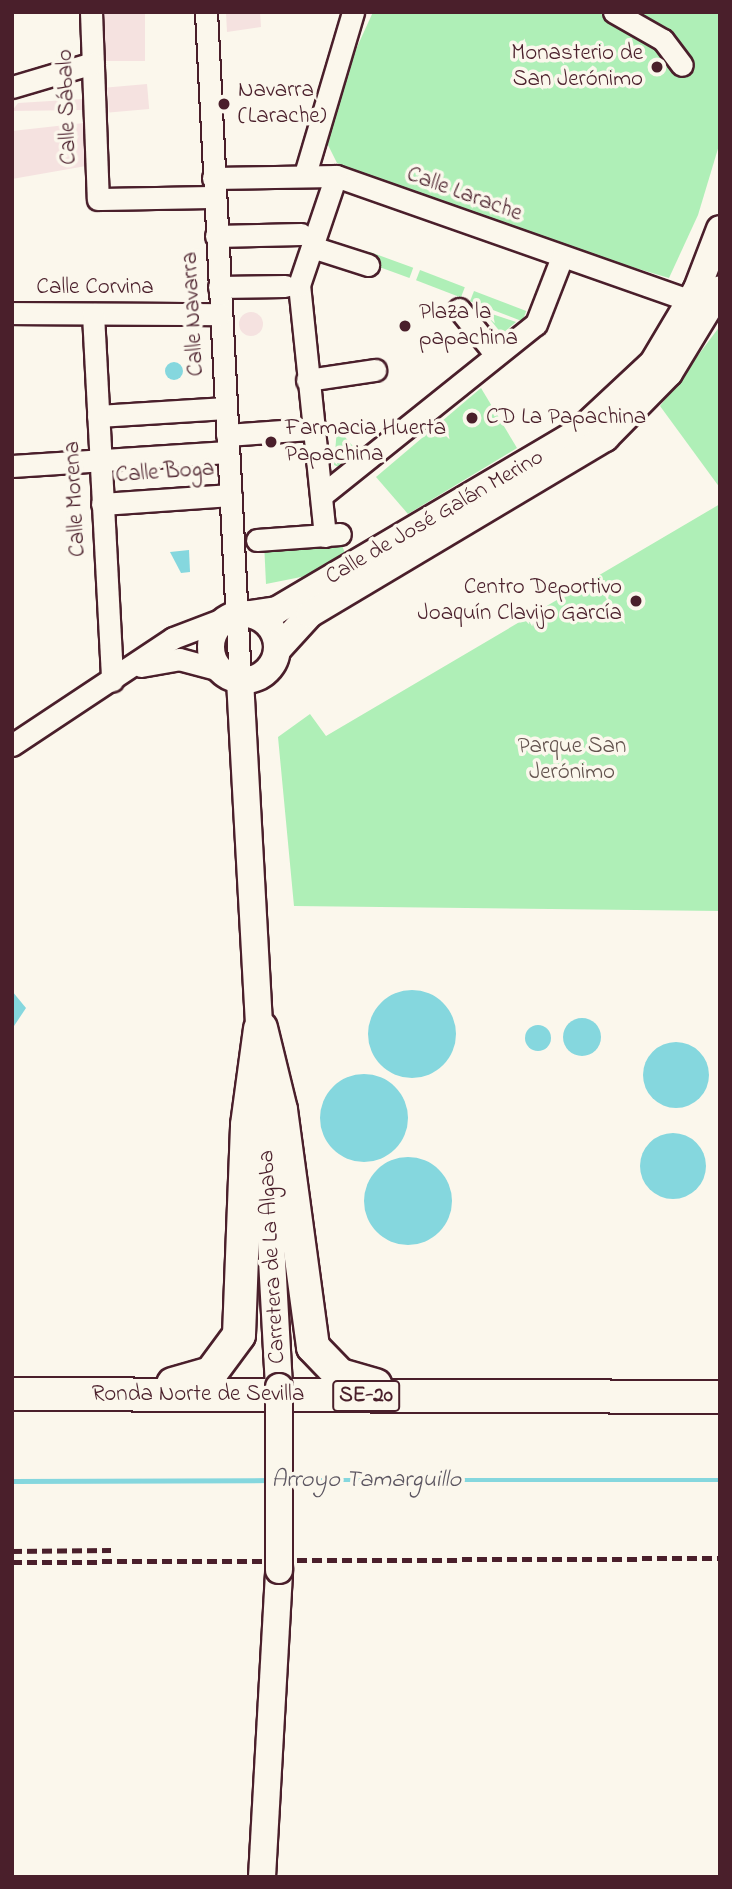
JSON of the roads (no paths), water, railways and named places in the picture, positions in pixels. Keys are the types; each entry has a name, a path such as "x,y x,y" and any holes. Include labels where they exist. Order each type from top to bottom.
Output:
{"highway":[{"path":"12,1394 188,1384 211,1373 232,1352 241,1320 247,1125 261,1028"},
{"path":"261,1028 281,1110 306,1324 319,1359 363,1384 534,1396"},
{"name":"Ronda Norte de Sevilla","path":"12,1394 720,1397"},
{"name":"Ronda Norte de Sevilla","path":"12,1413 720,1415"}],"main road":[{"name":"Calle de José Galán Merino","path":"242,674 278,649 310,614 605,438 669,373 707,299 720,229"},
{"name":"Calle de José Galán Merino","path":"239,615 277,610 580,430 653,363 707,299"},
{"path":"239,615 272,629 278,649"},
{"name":"Carretera de La Algaba","path":"239,615 211,646 242,674 279,1387 279,1570 262,1877"}],"street":[{"name":"Calle Sábalo","path":"91,12 98,200"},
{"name":"Calle Navarra","path":"206,12 220,314 239,615"},
{"path":"306,172 353,12"},
{"path":"614,12 663,40 682,65"},
{"path":"12,88 93,63"},
{"name":"Calle Larache","path":"98,200 214,188 306,172 336,176 562,257 707,299"},
{"path":"257,540 332,535 321,496 310,429 307,380 291,286 336,176"},
{"path":"216,236 309,237 360,260"},
{"path":"321,496 536,324 562,257"},
{"path":"219,288 291,286"},
{"path":"458,309 496,355"},
{"name":"Calle Corvina","path":"12,313 220,314"},
{"name":"Calle Morena","path":"93,314 102,504 116,678"},
{"path":"307,380 370,373"},
{"path":"98,416 226,408"},
{"path":"12,466 100,460 310,429"},
{"name":"Calle Boga","path":"102,504 231,495"},
{"path":"12,745 173,638 239,615"},
{"path":"116,678 161,659 242,674"}],"water":[{"path":"174,362 180,365 183,371 180,377 174,380 168,377 165,371 168,365"},
{"path":"189,550 190,572 181,573 170,552"},
{"path":"412,990 429,994 443,1003 452,1017 456,1034 452,1051 443,1065 429,1074 412,1078 395,1074 381,1065 372,1051 368,1034 372,1017 381,1003 395,994"},
{"path":"12,991 26,1008 12,1029"},
{"path":"582,1018 595,1024 601,1037 595,1050 582,1056 569,1050 563,1037 569,1024"},
{"path":"538,1025 547,1029 551,1038 547,1047 538,1051 529,1047 525,1038 529,1029"},
{"path":"670,1042 682,1042 694,1047 704,1057 709,1075 707,1088 694,1103 682,1108 670,1108 658,1103 648,1093 643,1081 643,1069 648,1057 658,1047"},
{"path":"364,1074 381,1078 395,1087 404,1101 408,1118 404,1135 395,1149 381,1158 364,1162 347,1158 333,1149 324,1135 320,1118 324,1101 333,1087 347,1078"},
{"path":"667,1133 679,1133 691,1138 701,1148 706,1166 704,1179 691,1194 679,1199 667,1199 655,1194 645,1184 640,1172 640,1160 645,1148 655,1138"},
{"path":"408,1157 425,1161 439,1170 448,1184 452,1201 448,1218 439,1232 425,1241 408,1245 391,1241 377,1232 368,1218 364,1201 368,1184 377,1170 391,1161"}],"waterway":[{"name":"Arroyo Tamarguillo","path":"12,1481 270,1480"},
{"name":"Arroyo Tamarguillo","path":"286,1480 720,1480"}],"railway":[{"path":"12,1551 111,1550"},
{"path":"12,1562 720,1558"}],"place":[{"name":"Monasterio de San Jerónimo","path":"657,67"},
{"name":"Navarra (Larache)","path":"224,104"},
{"name":"Plaza la papachina","path":"405,326"},
{"name":"CD La Papachina","path":"472,418"},
{"name":"Farmacia Huerta Papachina","path":"271,442"},
{"name":"Centro Deportivo Joaquín Clavijo García","path":"636,601"}],"park label":[{"name":"Parque San Jerónimo","path":"572,760"}]}
